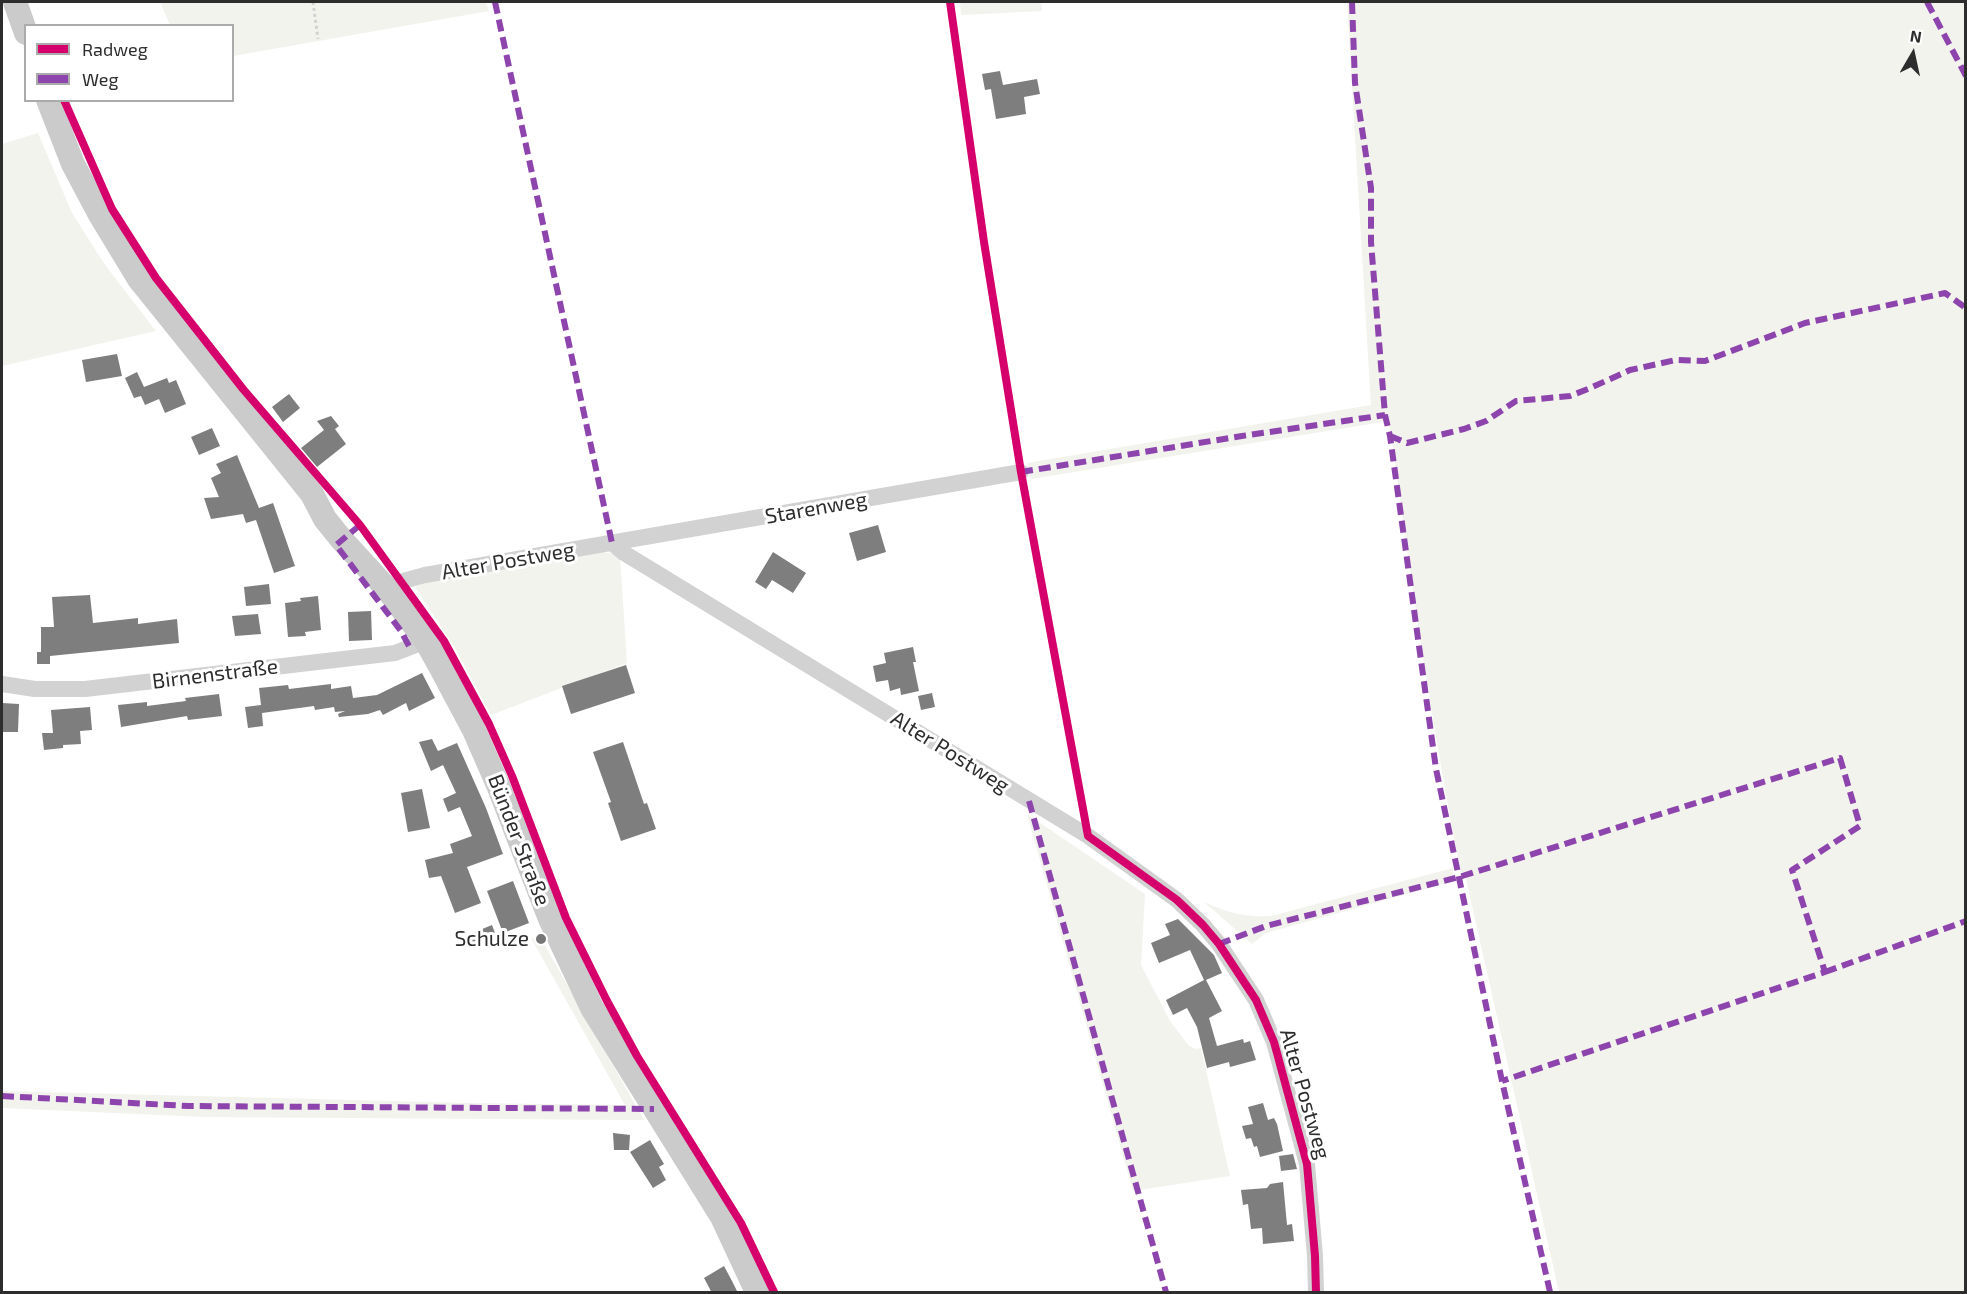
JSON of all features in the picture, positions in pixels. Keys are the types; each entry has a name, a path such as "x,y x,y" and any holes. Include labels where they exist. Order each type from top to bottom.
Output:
{"main road":[{"path":"15,2 24,27"},
{"name":"Bünder Straße","path":"49,102 73,164 99,213 139,279 312,494 335,512 362,545 384,584 426,641 474,730 498,785 550,920 592,1008 722,1217 757,1293"}],"street":[{"name":"Starenweg","path":"612,543 1021,472"},
{"name":"Alter Postweg","path":"384,584 612,543 624,553 1088,836 1177,900 1219,944 1256,1000 1274,1042 1307,1164 1316,1293"},
{"name":"Birnenstraße","path":"2,684 35,689 85,689 395,653 426,641"}],"path":[{"path":"313,2 318,39"}],"shaded area":[{"path":"160,2 486,2 489,11 234,56 234,24 170,24"},
{"path":"960,2 1041,2 1042,11 961,15"},
{"path":"1347,2 1965,2 1965,1292 1559,1292 1466,879 1470,871 1461,873 1450,817 1413,591 1389,421 1031,479 1027,463 1371,405"},
{"path":"38,133 72,213 105,265 156,331 2,366 2,144"},
{"path":"593,551 620,557 627,663 491,715 455,648 415,587 432,580"},
{"path":"1027,814 1145,894 1141,965 1170,1021 1189,1046 1196,1049 1201,1048 1230,1176 1133,1191"},
{"path":"1453,868 1454,881 1266,933 1252,944 1204,902 1236,914 1271,916"},
{"path":"531,938 544,944 644,1120 206,1117 2,1108 2,1091 625,1105"}],"building":[{"path":"1000,71 1003,85 1037,79 1040,94 1024,97 1026,114 996,119 991,89 985,90 982,74"},
{"path":"117,354 122,376 86,382 82,360"},
{"path":"137,372 144,387 167,378 169,383 176,380 186,404 165,413 159,399 145,405 141,396 134,398 125,378"},
{"path":"289,394 300,408 283,422 272,407"},
{"path":"331,416 339,426 335,429 346,444 317,467 301,448 324,430 317,421"},
{"path":"212,428 220,446 199,455 191,437"},
{"path":"237,455 259,508 273,503 295,566 274,573 256,520 246,523 243,514 211,519 204,498 219,497 211,478 221,473 216,464"},
{"path":"878,525 886,552 857,561 849,533"},
{"path":"773,552 806,573 793,593 772,580 766,589 755,582"},
{"path":"269,584 271,604 246,606 244,587"},
{"path":"90,595 93,623 138,618 138,624 177,619 179,643 50,656 50,664 37,664 37,652 41,652 41,627 54,627 52,597"},
{"path":"318,596 321,630 305,632 306,636 288,637 285,603"},
{"path":"371,611 372,640 349,641 348,612"},
{"path":"258,614 261,634 235,636 232,616"},
{"path":"913,647 916,662 913,662 919,691 901,695 900,688 890,691 888,680 876,682 873,666 886,663 884,653"},
{"path":"626,665 635,693 571,714 562,686"},
{"path":"422,673 435,698 409,711 406,703 383,715 380,710 368,714 339,717 338,714 345,711 335,712 334,707 315,710 314,706 262,713 263,726 248,728 245,707 261,705 259,688 288,685 289,689 331,684 331,689 351,686 353,698 377,695"},
{"path":"932,693 935,707 921,710 918,696"},
{"path":"219,694 222,716 188,720 187,716 121,727 118,705 147,702 147,706"},
{"path":"2,703 19,704 18,732 2,732"},
{"path":"90,707 92,730 80,731 81,744 63,745 63,748 44,750 42,733 53,733 51,710"},
{"path":"432,739 438,751 457,743 486,808 503,854 467,867 481,903 455,913 441,876 429,878 425,860 453,853 450,844 472,836 460,807 448,812 443,799 456,793 443,765 431,771 419,742"},
{"path":"623,742 644,804 647,803 656,829 621,841 608,803 611,802 593,752"},
{"path":"422,789 430,828 408,832 401,793"},
{"path":"513,881 529,923 503,933 487,891"},
{"path":"1178,919 1214,955 1222,973 1206,980 1222,1011 1209,1018 1217,1046 1243,1039 1244,1043 1250,1041 1256,1060 1230,1067 1229,1062 1207,1068 1197,1027 1187,1008 1173,1015 1166,1000 1204,980 1190,950 1159,963 1151,943 1170,935 1165,924"},
{"path":"492,925 498,941 474,946 470,934"},
{"path":"1263,1103 1268,1120 1274,1118 1277,1124 1283,1151 1260,1157 1257,1146 1254,1147 1251,1138 1246,1139 1242,1126 1253,1124 1248,1107"},
{"path":"613,1133 630,1135 629,1150 614,1150"},
{"path":"650,1140 664,1164 659,1167 666,1180 653,1188 630,1152"},
{"path":"1293,1154 1297,1169 1281,1171 1279,1156"},
{"path":"1283,1182 1287,1225 1292,1224 1294,1241 1263,1244 1262,1228 1251,1229 1248,1204 1243,1205 1241,1190 1267,1188 1270,1184"},
{"path":"724,1266 738,1293 712,1293 704,1278"}],"marked path":[{"path":"495,2 612,543"},
{"path":"1352,2 1355,83 1371,188 1371,242 1385,415 1390,436 1436,769 1502,1081 1550,1292"},
{"path":"1927,2 1966,76"},
{"path":"1390,436 1407,443 1464,429 1486,421 1516,401 1570,396 1630,370 1676,360 1705,361 1805,323 1945,293 1966,308"},
{"path":"1021,472 1385,415"},
{"path":"360,525 336,545 401,631 410,648"},
{"path":"1219,944 1266,926 1459,877 1840,758 1860,826 1792,870 1825,972 1502,1081"},
{"path":"1029,801 1166,1292"},
{"path":"1825,972 1966,921"},
{"path":"2,1096 188,1106 654,1109"}],"cycle path":[{"path":"950,2 984,242 1021,472 1088,836 1177,900 1203,925 1219,944 1256,1000 1274,1042 1307,1164 1316,1292"},
{"path":"65,102 112,209 156,278 243,389 360,525 444,641 489,724 512,776 566,918 607,1001 637,1056 741,1223 774,1292"}],"place":[{"name":"Schulze","path":"541,939"}]}
